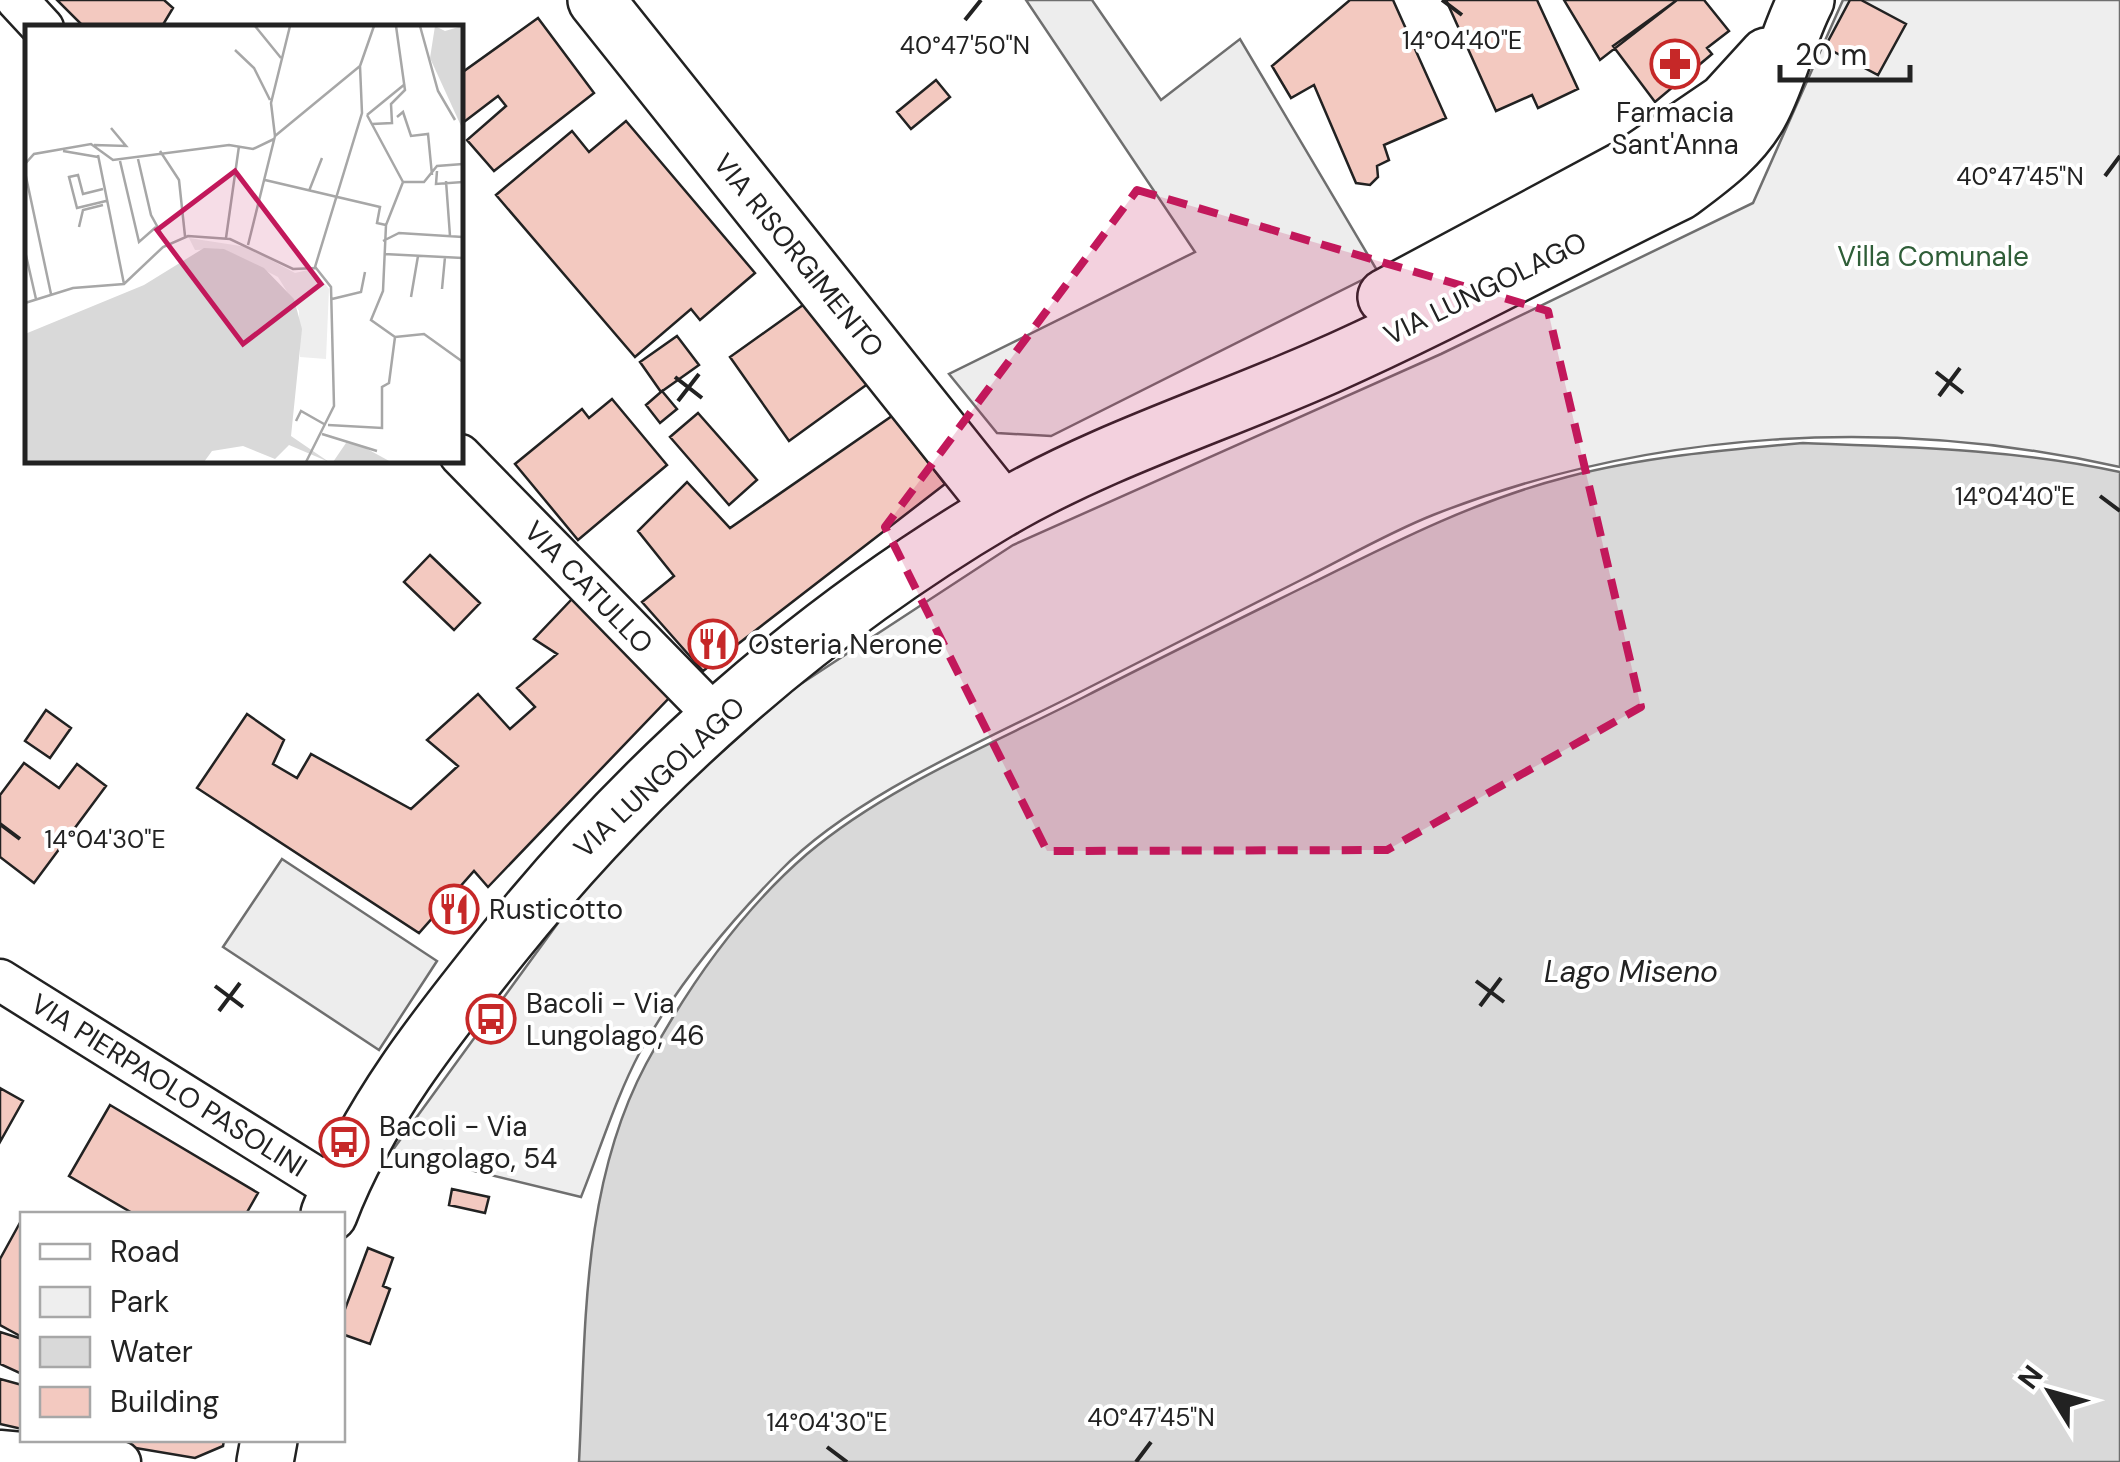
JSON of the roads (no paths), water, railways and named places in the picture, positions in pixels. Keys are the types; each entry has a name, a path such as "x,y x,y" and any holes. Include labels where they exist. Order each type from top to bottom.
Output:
{"main road":[{"name":"VIA RISORGIMENTO","path":"596,0 1002,509"},
{"name":"VIA LUNGOLAGO","path":"333,1203 360,1144 443,1020 602,825 718,718 866,597 1002,509 1105,458 1315,335 1634,164 1725,102 1798,16"}],"street":[{"path":"17,0 40,25"},
{"name":"VIA CATULLO","path":"462,457 718,718"},
{"name":"VIA PIERPAOLO PASOLINI","path":"0,980 333,1203"},
{"path":"0,1452 120,1462"}],"water":[{"name":"Lago Miseno","path":"1803,443 2002,454 2120,472 2120,1462 579,1462 591,1258 609,1159 625,1111 646,1064 698,979 738,925 807,854 871,808 941,768 1375,552 1469,510 1534,486 1625,464"}],"place":[{"name":"Farmacia Sant'Anna","path":"1675,64"},
{"name":"Osteria Nerone","path":"713,644"},
{"name":"Rusticotto","path":"454,909"},
{"name":"Bacoli - Via Lungolago, 46","path":"491,1019"},
{"name":"Bacoli - Via Lungolago, 54","path":"344,1142"}],"park label":[{"name":"Villa Comunale","path":"1933,256"}]}
